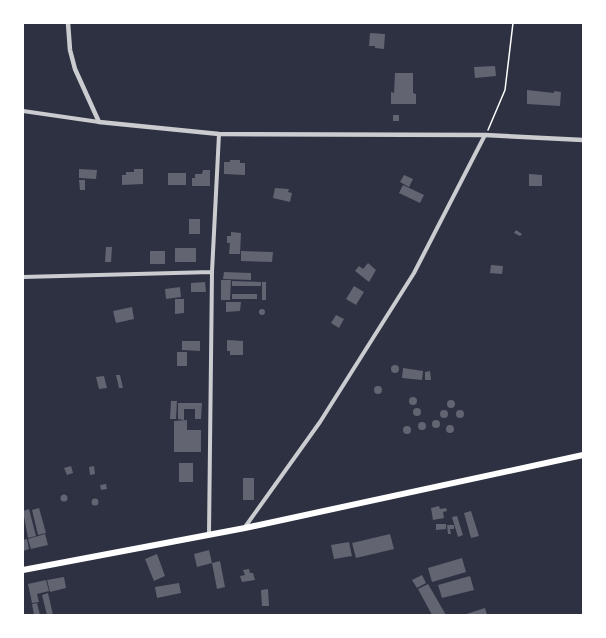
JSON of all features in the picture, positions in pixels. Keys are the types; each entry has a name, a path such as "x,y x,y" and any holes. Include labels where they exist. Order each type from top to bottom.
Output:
{"main road":[{"path":"23,570 245,528 583,455"}],"street":[{"path":"68,23 70,50 75,69 99,122"},
{"path":"23,111 99,122 219,134 486,135 583,140"},
{"path":"209,534 212,272 219,134"},
{"path":"245,528 320,422 414,273 486,135"},
{"path":"23,277 212,272"}],"path":[{"path":"486,135 505,90 513,23"}],"building":[{"path":"370,33 385,34 384,49 369,46"},
{"path":"495,66 496,76 475,78 474,67"},
{"path":"395,73 413,73 413,93 416,94 416,104 391,104 391,92 394,93"},
{"path":"527,90 554,93 554,91 561,92 560,106 527,104"},
{"path":"393,115 399,115 399,121 393,121"},
{"path":"230,160 240,160 240,163 245,163 245,175 224,174 224,162 230,162"},
{"path":"79,169 97,170 96,179 79,178"},
{"path":"134,169 143,169 143,184 122,185 122,175 126,175 126,172 134,172"},
{"path":"203,170 210,170 210,186 192,186 192,178 195,178 195,174 202,174"},
{"path":"168,173 186,173 186,185 168,185"},
{"path":"529,174 542,175 542,186 529,186"},
{"path":"404,175 413,179 409,187 400,182"},
{"path":"79,180 85,180 85,190 80,190"},
{"path":"403,185 424,195 420,203 399,193"},
{"path":"275,188 289,189 288,192 292,193 290,202 273,198"},
{"path":"189,219 200,219 200,234 189,234"},
{"path":"516,230 522,234 520,236 514,233"},
{"path":"231,232 241,233 240,254 229,254 230,243 227,243 227,236 231,236"},
{"path":"106,247 112,247 111,262 105,262"},
{"path":"175,248 196,248 196,262 175,262"},
{"path":"150,251 165,251 165,264 150,264"},
{"path":"241,251 273,252 272,262 241,261"},
{"path":"368,263 376,270 369,282 355,271 359,266 363,269"},
{"path":"491,265 503,266 502,274 490,273"},
{"path":"224,272 251,273 251,280 223,279"},
{"path":"221,280 231,280 230,300 221,300"},
{"path":"232,281 261,282 261,286 232,286"},
{"path":"205,282 206,292 191,292 191,283"},
{"path":"262,282 266,282 266,300 262,300"},
{"path":"354,286 364,292 356,305 346,299"},
{"path":"180,287 181,297 166,299 165,289"},
{"path":"232,294 257,294 257,299 232,299"},
{"path":"175,299 184,299 184,313 175,314"},
{"path":"226,302 241,302 240,311 226,312"},
{"path":"132,307 134,319 116,323 113,311"},
{"path":"262,309 265,312 262,315 259,312"},
{"path":"336,315 344,319 339,328 331,323"},
{"path":"227,340 243,341 243,355 230,355 230,351 227,351"},
{"path":"182,341 200,341 200,351 182,350"},
{"path":"177,352 187,352 187,366 177,366"},
{"path":"393,365 397,365 399,369 397,373 393,373 391,371 391,367"},
{"path":"403,368 423,371 422,380 402,378"},
{"path":"430,371 431,380 425,380 425,372"},
{"path":"116,375 120,375 123,388 119,388"},
{"path":"104,376 107,388 99,389 96,377"},
{"path":"376,386 380,386 382,390 380,394 376,394 374,392 374,388"},
{"path":"411,397 415,397 417,401 415,405 411,405 409,403 409,399"},
{"path":"449,400 453,400 455,404 453,408 449,408 447,406 447,402"},
{"path":"171,401 177,401 176,419 170,419"},
{"path":"178,403 202,403 201,419 195,419 195,409 184,409 184,420 178,419"},
{"path":"415,408 419,408 421,412 419,416 415,416 413,414 413,410"},
{"path":"442,410 446,410 448,414 446,418 442,418 440,416 440,412"},
{"path":"458,410 462,410 464,414 462,418 458,418 456,416 456,412"},
{"path":"187,420 187,430 201,430 201,452 174,452 174,421"},
{"path":"434,420 438,420 440,424 438,428 434,428 432,426 432,422"},
{"path":"420,422 424,422 426,426 424,430 420,430 418,428 418,424"},
{"path":"448,425 452,425 454,429 452,433 448,433 446,431 446,427"},
{"path":"405,426 409,426 411,430 409,434 405,434 403,432 403,428"},
{"path":"179,463 193,463 193,482 179,482"},
{"path":"71,466 73,473 67,475 64,468"},
{"path":"94,466 95,474 90,475 89,467"},
{"path":"243,478 254,478 254,500 243,500"},
{"path":"106,484 107,489 101,490 100,485"},
{"path":"64,495 67,498 64,501 61,498"},
{"path":"95,499 98,502 95,505 92,502"},
{"path":"439,506 440,509 446,508 447,511 443,512 444,518 433,520 431,508"},
{"path":"39,508 46,533 38,535 32,510"},
{"path":"29,509 36,536 28,538 23,511"},
{"path":"471,511 479,536 471,538 464,513"},
{"path":"457,516 463,535 458,537 452,517"},
{"path":"436,524 446,524 446,529 436,530"},
{"path":"447,525 454,525 454,529 450,529 451,534 448,534"},
{"path":"45,534 48,545 31,549 28,539"},
{"path":"390,534 394,549 356,558 352,543"},
{"path":"27,539 29,549 23,551 23,540"},
{"path":"349,542 352,556 334,559 331,545"},
{"path":"209,550 212,563 197,567 194,554"},
{"path":"157,554 165,576 154,581 145,559"},
{"path":"462,558 466,572 432,582 428,568"},
{"path":"220,561 225,587 217,589 212,563"},
{"path":"249,569 250,573 253,573 255,580 242,582 240,576 245,575 243,570"},
{"path":"422,575 426,583 417,588 412,580"},
{"path":"470,576 474,590 442,598 438,585"},
{"path":"64,577 66,588 50,592 47,580"},
{"path":"46,580 49,591 37,594 39,602 32,603 28,584"},
{"path":"179,583 181,593 157,598 155,587"},
{"path":"428,584 446,615 432,615 418,589"},
{"path":"268,589 269,606 262,606 261,590"},
{"path":"48,593 53,615 47,615 42,595"},
{"path":"37,603 40,615 34,615 32,604"},
{"path":"485,608 487,615 463,615"}]}
